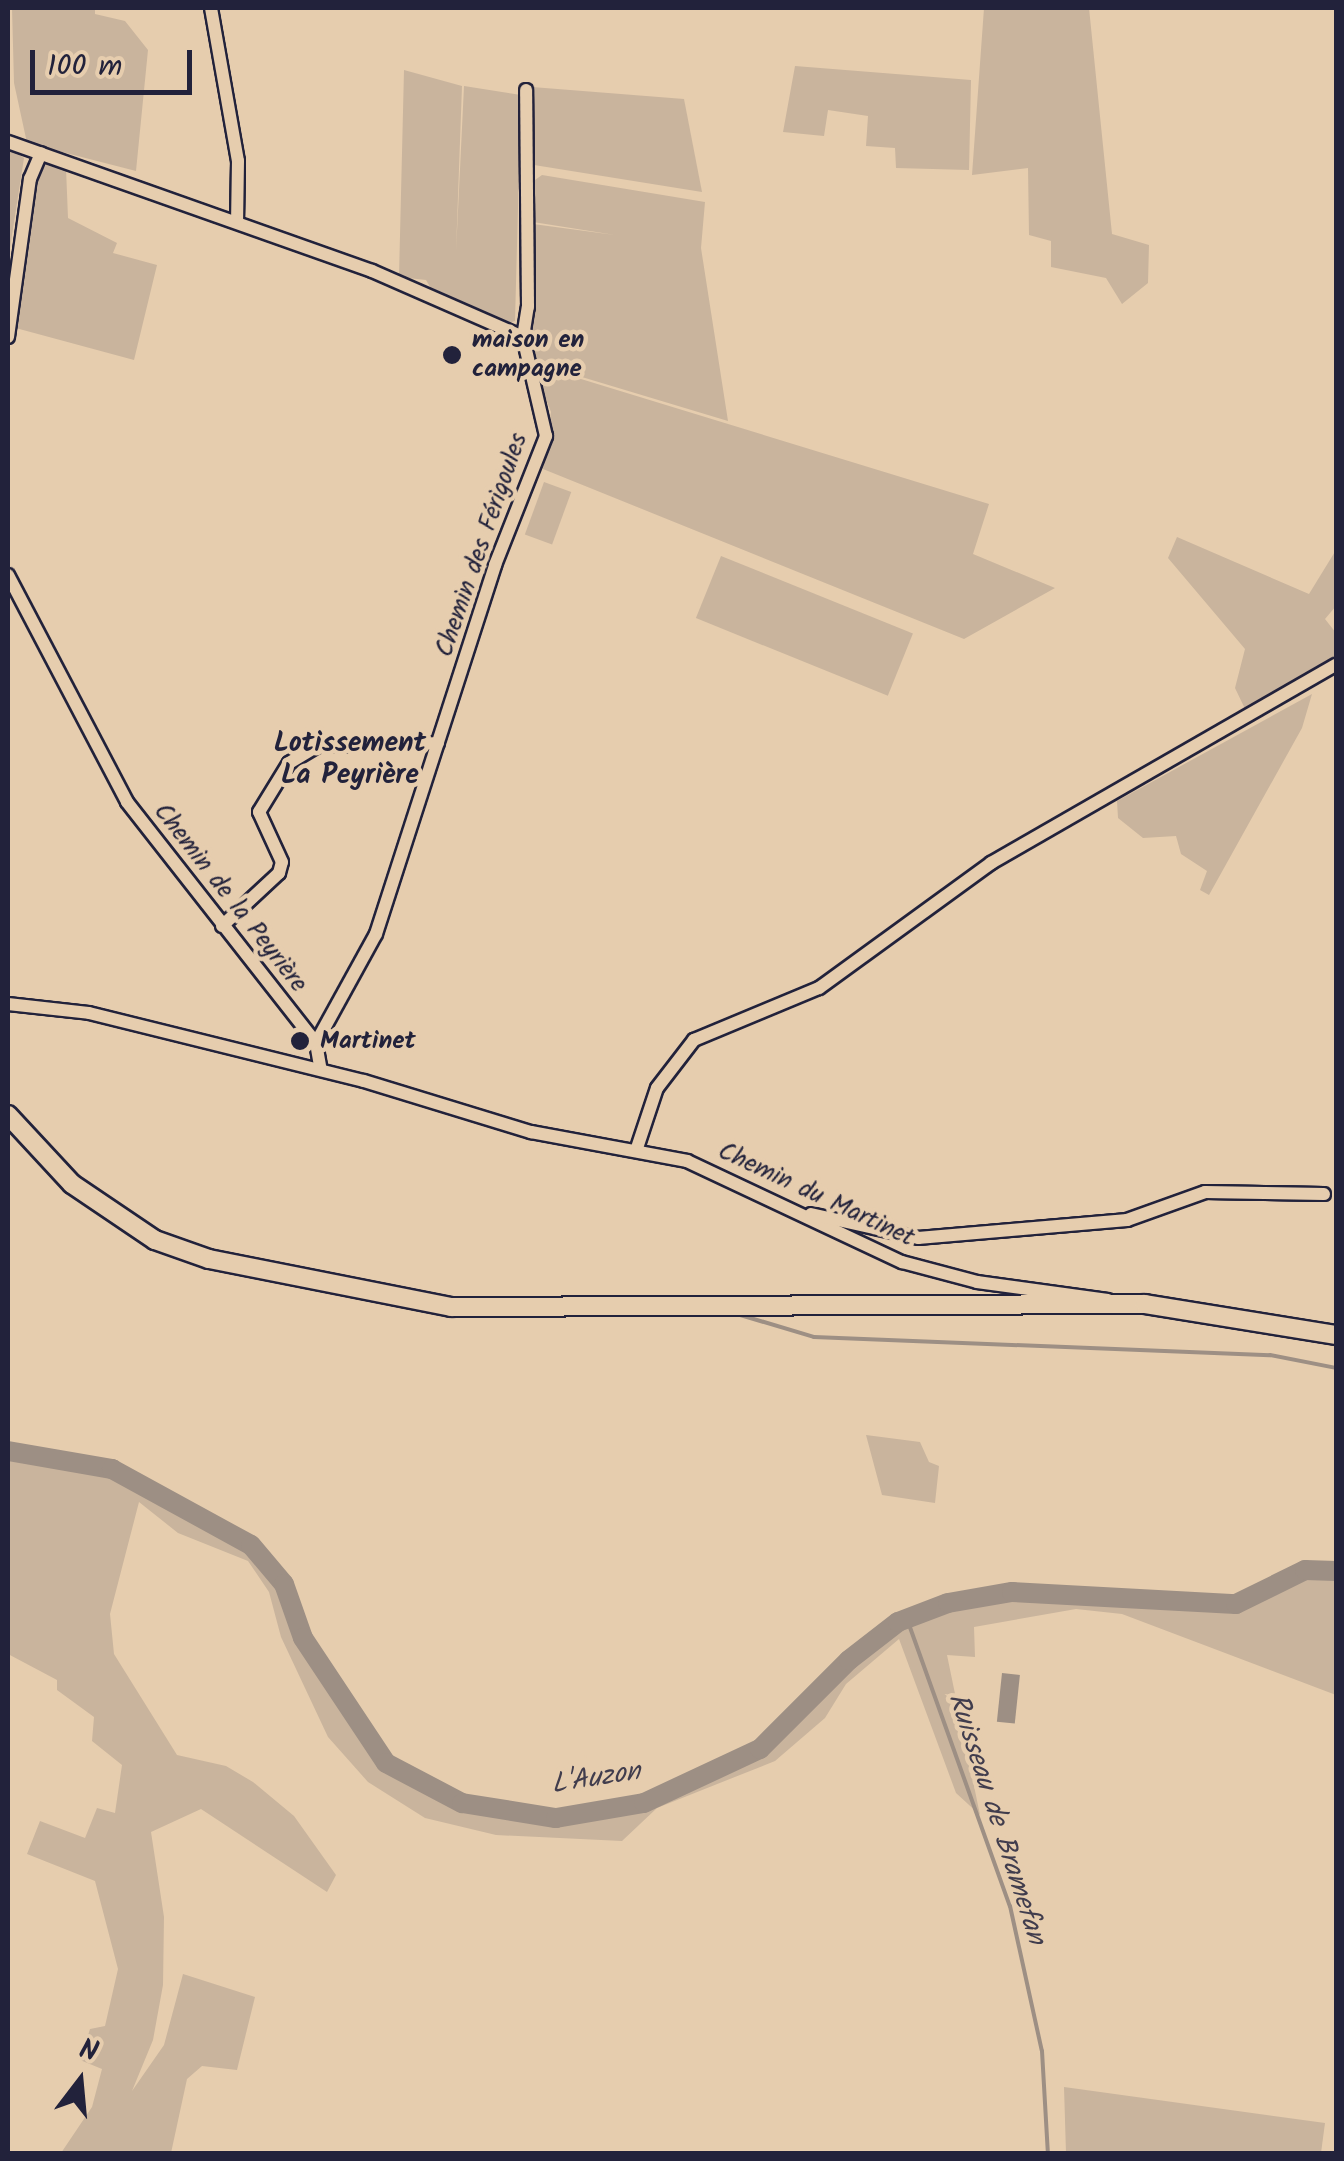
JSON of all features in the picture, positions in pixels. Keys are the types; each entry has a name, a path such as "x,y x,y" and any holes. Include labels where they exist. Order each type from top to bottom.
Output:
{"main road":[{"path":"8,1114 72,1184 134,1229 180,1251 310,1280 492,1310 1120,1303 1336,1336"}],"street":[{"path":"211,8 238,160 237,222"},
{"name":"Chemin des Férigoules","path":"316,1043 376,934 495,565 546,436 522,336 528,307 526,90"},
{"path":"8,142 237,222 522,336"},
{"path":"8,337 30,179 40,153"},
{"name":"Chemin de la Peyrière","path":"8,575 128,802 316,1043"},
{"path":"636,1150 658,1088 694,1040 819,988 991,862 1336,665"},
{"path":"222,926 280,872 282,862 259,812 290,763 318,746 438,743"},
{"path":"8,1004 78,1011 320,1070 316,1043"},
{"name":"Chemin du Martinet","path":"320,1070 532,1132 712,1168 902,1262 977,1282 1081,1291 1120,1303"},
{"path":"794,1208 870,1232 918,1238 1127,1220 1205,1192 1324,1194"}],"shaded area":[{"path":"12,8 95,8 95,14 125,21 148,50 136,171 27,143 14,83"},
{"path":"984,8 1089,8 1112,234 1149,245 1148,283 1122,304 1106,278 1051,267 1051,241 1029,235 1028,168 972,175"},
{"path":"795,66 971,80 969,170 896,168 895,148 866,146 868,116 828,110 824,136 783,132"},
{"path":"404,70 462,86 456,252 464,86 521,95 515,321 506,324 436,297 426,280 399,277"},
{"path":"532,87 684,99 702,192 534,165"},
{"path":"8,148 24,158 8,261"},
{"path":"47,163 66,168 68,218 117,243 113,253 157,265 134,360 12,327 39,176"},
{"path":"542,175 705,202 701,248 728,421 532,362 533,224 615,235 533,222 535,180"},
{"path":"532,364 989,504 973,554 1055,588 964,639 543,469 551,412"},
{"path":"544,482 571,492 552,545 525,535"},
{"path":"1177,537 1309,594 1336,550 1336,606 1325,619 1336,633 1336,657 1248,715 1235,688 1245,649 1168,558"},
{"path":"721,556 913,634 888,696 696,618"},
{"path":"1312,694 1302,728 1209,895 1200,890 1207,871 1181,854 1176,836 1143,838 1118,818 1117,801"},
{"path":"866,1435 920,1442 929,1462 939,1466 935,1503 882,1495"},
{"path":"8,1455 113,1474 249,1550 279,1586 301,1642 384,1767 461,1808 556,1822 646,1806 762,1752 901,1625 1013,1596 1235,1609 1305,1577 1336,1577 1336,1695 1122,1614 1076,1609 974,1627 975,1657 947,1655 980,1815 956,1793 899,1639 846,1684 825,1718 775,1761 657,1808 622,1841 496,1835 425,1818 368,1782 328,1737 281,1637 269,1592 248,1561 178,1533 139,1502 110,1614 114,1654 177,1755 226,1766 253,1782 294,1816 336,1875 327,1892 201,1809 151,1832 164,1917 163,1985 153,2040 132,2091 164,2045 183,1974 255,1997 237,2070 202,2066 187,2079 171,2153 61,2153 92,2107 102,2069 80,2060 90,2029 105,2026 118,1969 95,1881 27,1854 40,1821 85,1838 97,1808 115,1813 122,1765 92,1741 94,1717 57,1690 57,1680 8,1654"},
{"path":"1002,1673 1020,1675 1015,1724 997,1722"},
{"path":"1064,2087 1325,2123 1321,2153 1066,2153"}],"waterway":[{"path":"737,1314 814,1337 1270,1355 1336,1368"},
{"name":"L'Auzon","path":"8,1451 112,1469 251,1545 284,1584 303,1638 386,1763 462,1803 556,1818 644,1803 760,1749 849,1660 898,1622 948,1603 1012,1592 1236,1604 1305,1570 1336,1571"},
{"name":"Ruisseau de Bramefan","path":"907,1619 1010,1906 1042,2051 1048,2154"}],"place":[{"name":"maison en campagne","path":"452,355"},
{"name":"Martinet","path":"300,1041"}],"district":[{"name":"Lotissement La Peyrière","path":"350,760"}]}
